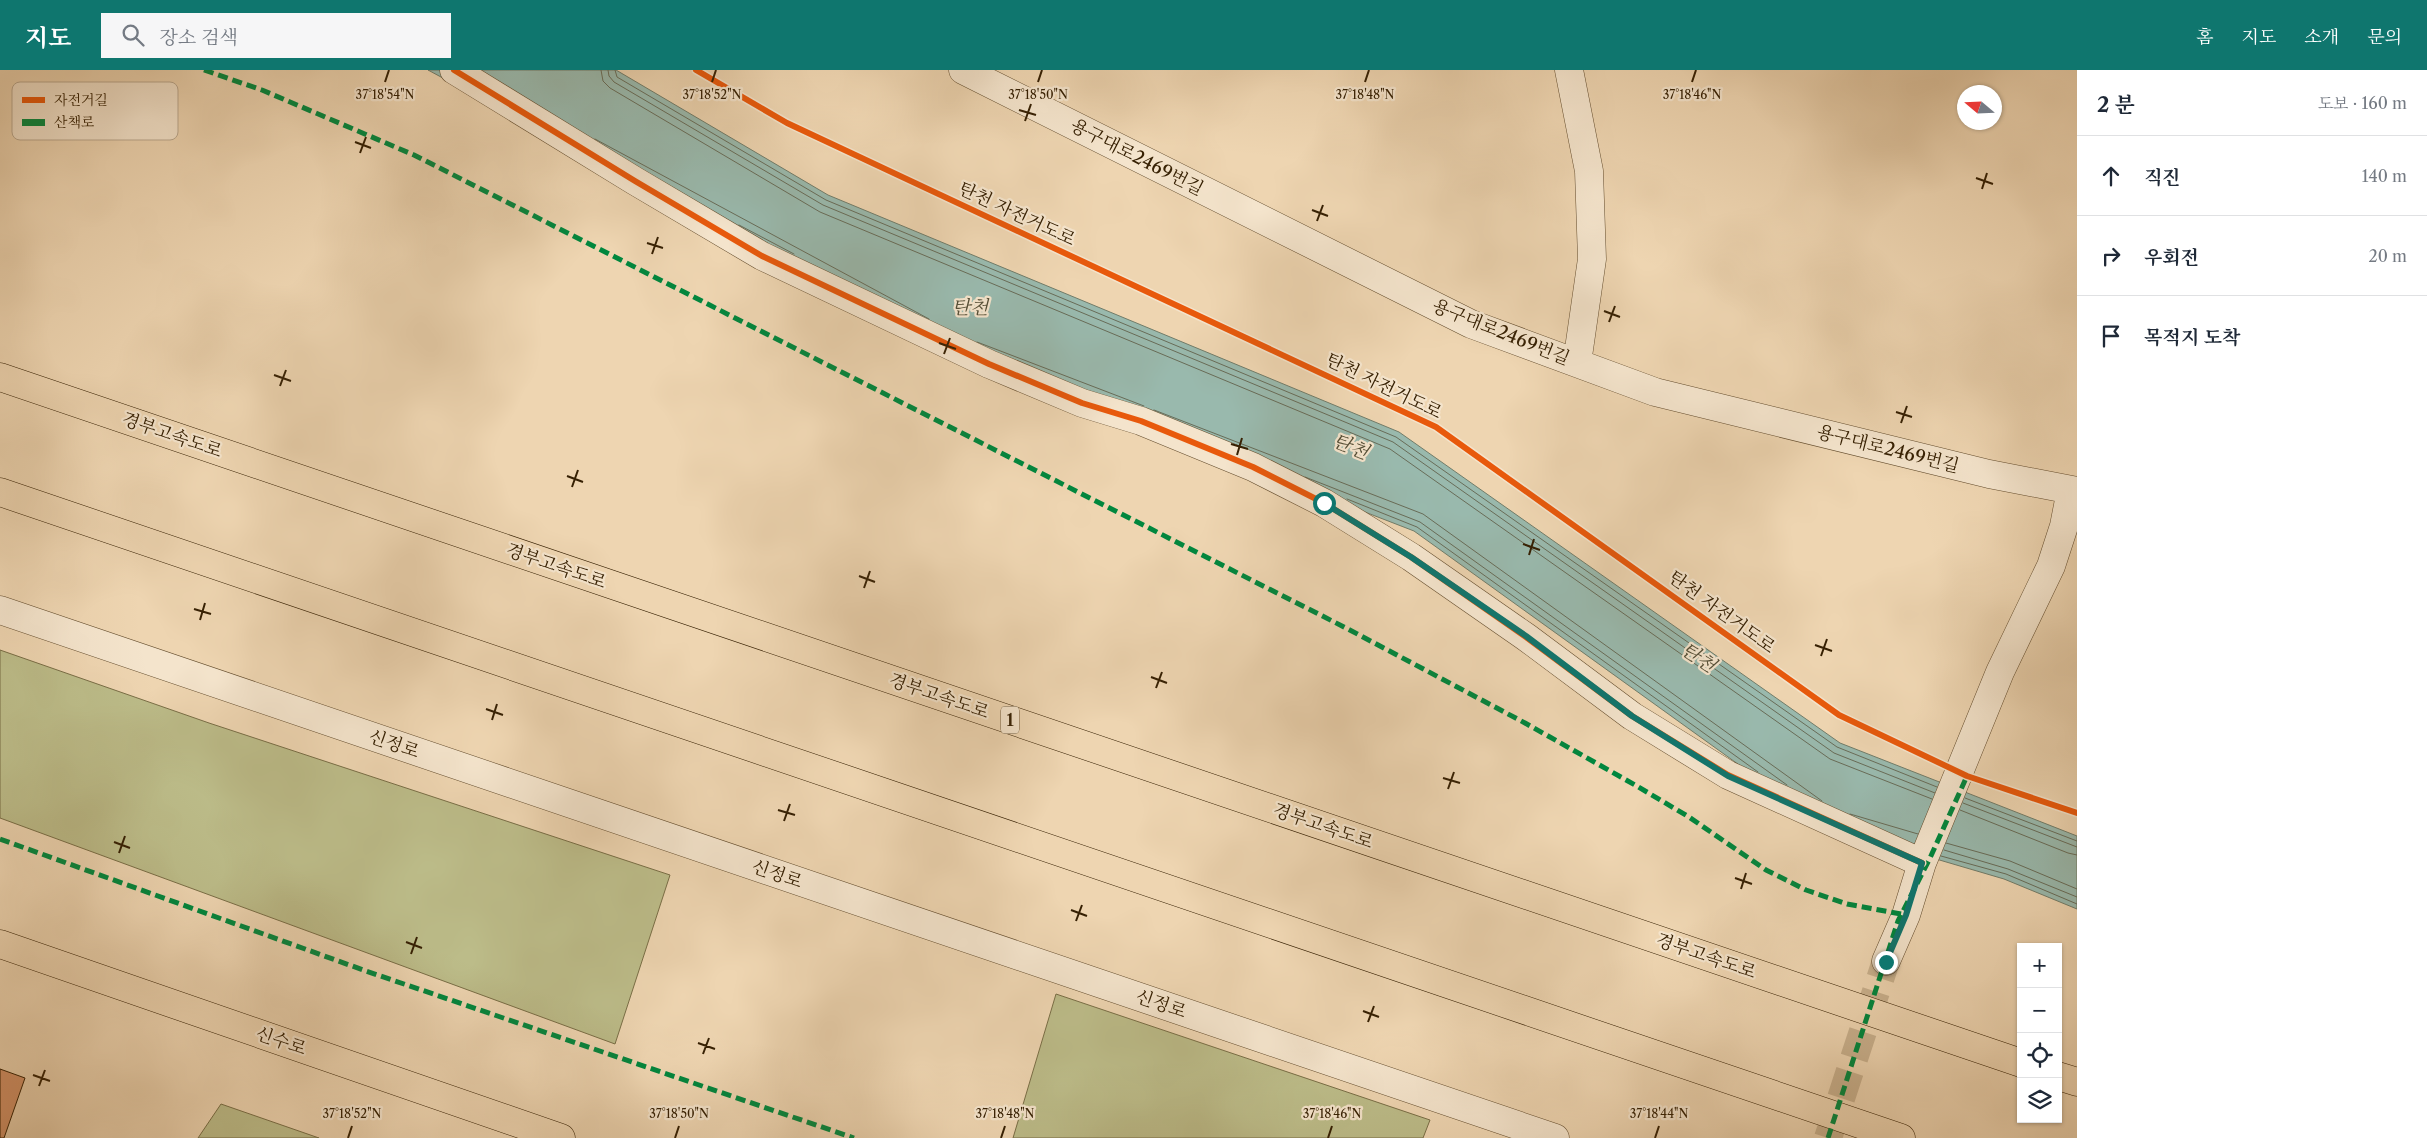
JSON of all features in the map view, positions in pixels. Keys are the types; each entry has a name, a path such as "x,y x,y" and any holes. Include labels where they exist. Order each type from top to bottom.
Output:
{"main road":[{"name":"경부고속도로","path":"0,377 2017,1062"},
{"path":"0,492 1901,1138"},
{"name":"신수로","path":"0,944 561,1138"},
{"path":"2062,1077 2077,1082"}],"street":[{"path":"454,70 762,256 989,364 1082,403 1141,421 1253,467 1324,503 1411,557 1526,636 1632,716 1728,776 1927,852"},
{"name":"용구대로2469번길","path":"964,70 1471,324 1655,392 1989,474 2074,491"},
{"path":"1569,70 1589,171 1592,259 1577,363"},
{"path":"1886,962 1906,915 1927,852 2000,672 2051,566 2074,491"},
{"name":"신정로","path":"0,610 1555,1138"}],"green space":[{"path":"0,650 209,723 670,875 615,1044 0,818"},
{"path":"1056,994 1430,1120 1423,1138 1013,1138"},
{"path":"221,1104 319,1138 198,1138"}],"water":[{"name":"탄천","path":"428,70 616,70 828,195 1399,432 1840,743 2077,836 2077,909 2004,879 1824,826 1414,531 949,351"}],"building":[{"path":"0,1069 25,1078 4,1138 0,1138"}],"tunnel":[{"path":"1828,1138 1886,961"}],"marked path":[{"path":"204,70 262,90 414,155 1348,629 1525,723 1635,785 1689,817 1766,870 1806,890 1847,904 1906,915"},
{"path":"1828,1138 1898,921 1930,858 1967,776"},
{"path":"0,839 366,971 854,1138"}],"cycle path":[{"path":"454,70 762,256 989,364 1082,403 1141,421 1253,467 1324,503 1411,557 1526,637 1632,716 1728,775 1922,863"},
{"name":"탄천 자전거도로","path":"696,70 787,123 1436,427 1839,715 1967,776 2077,813"}],"route":[{"path":"1324,503 1411,557 1526,636 1632,716 1728,776 1922,863 1906,915 1886,962"}]}
